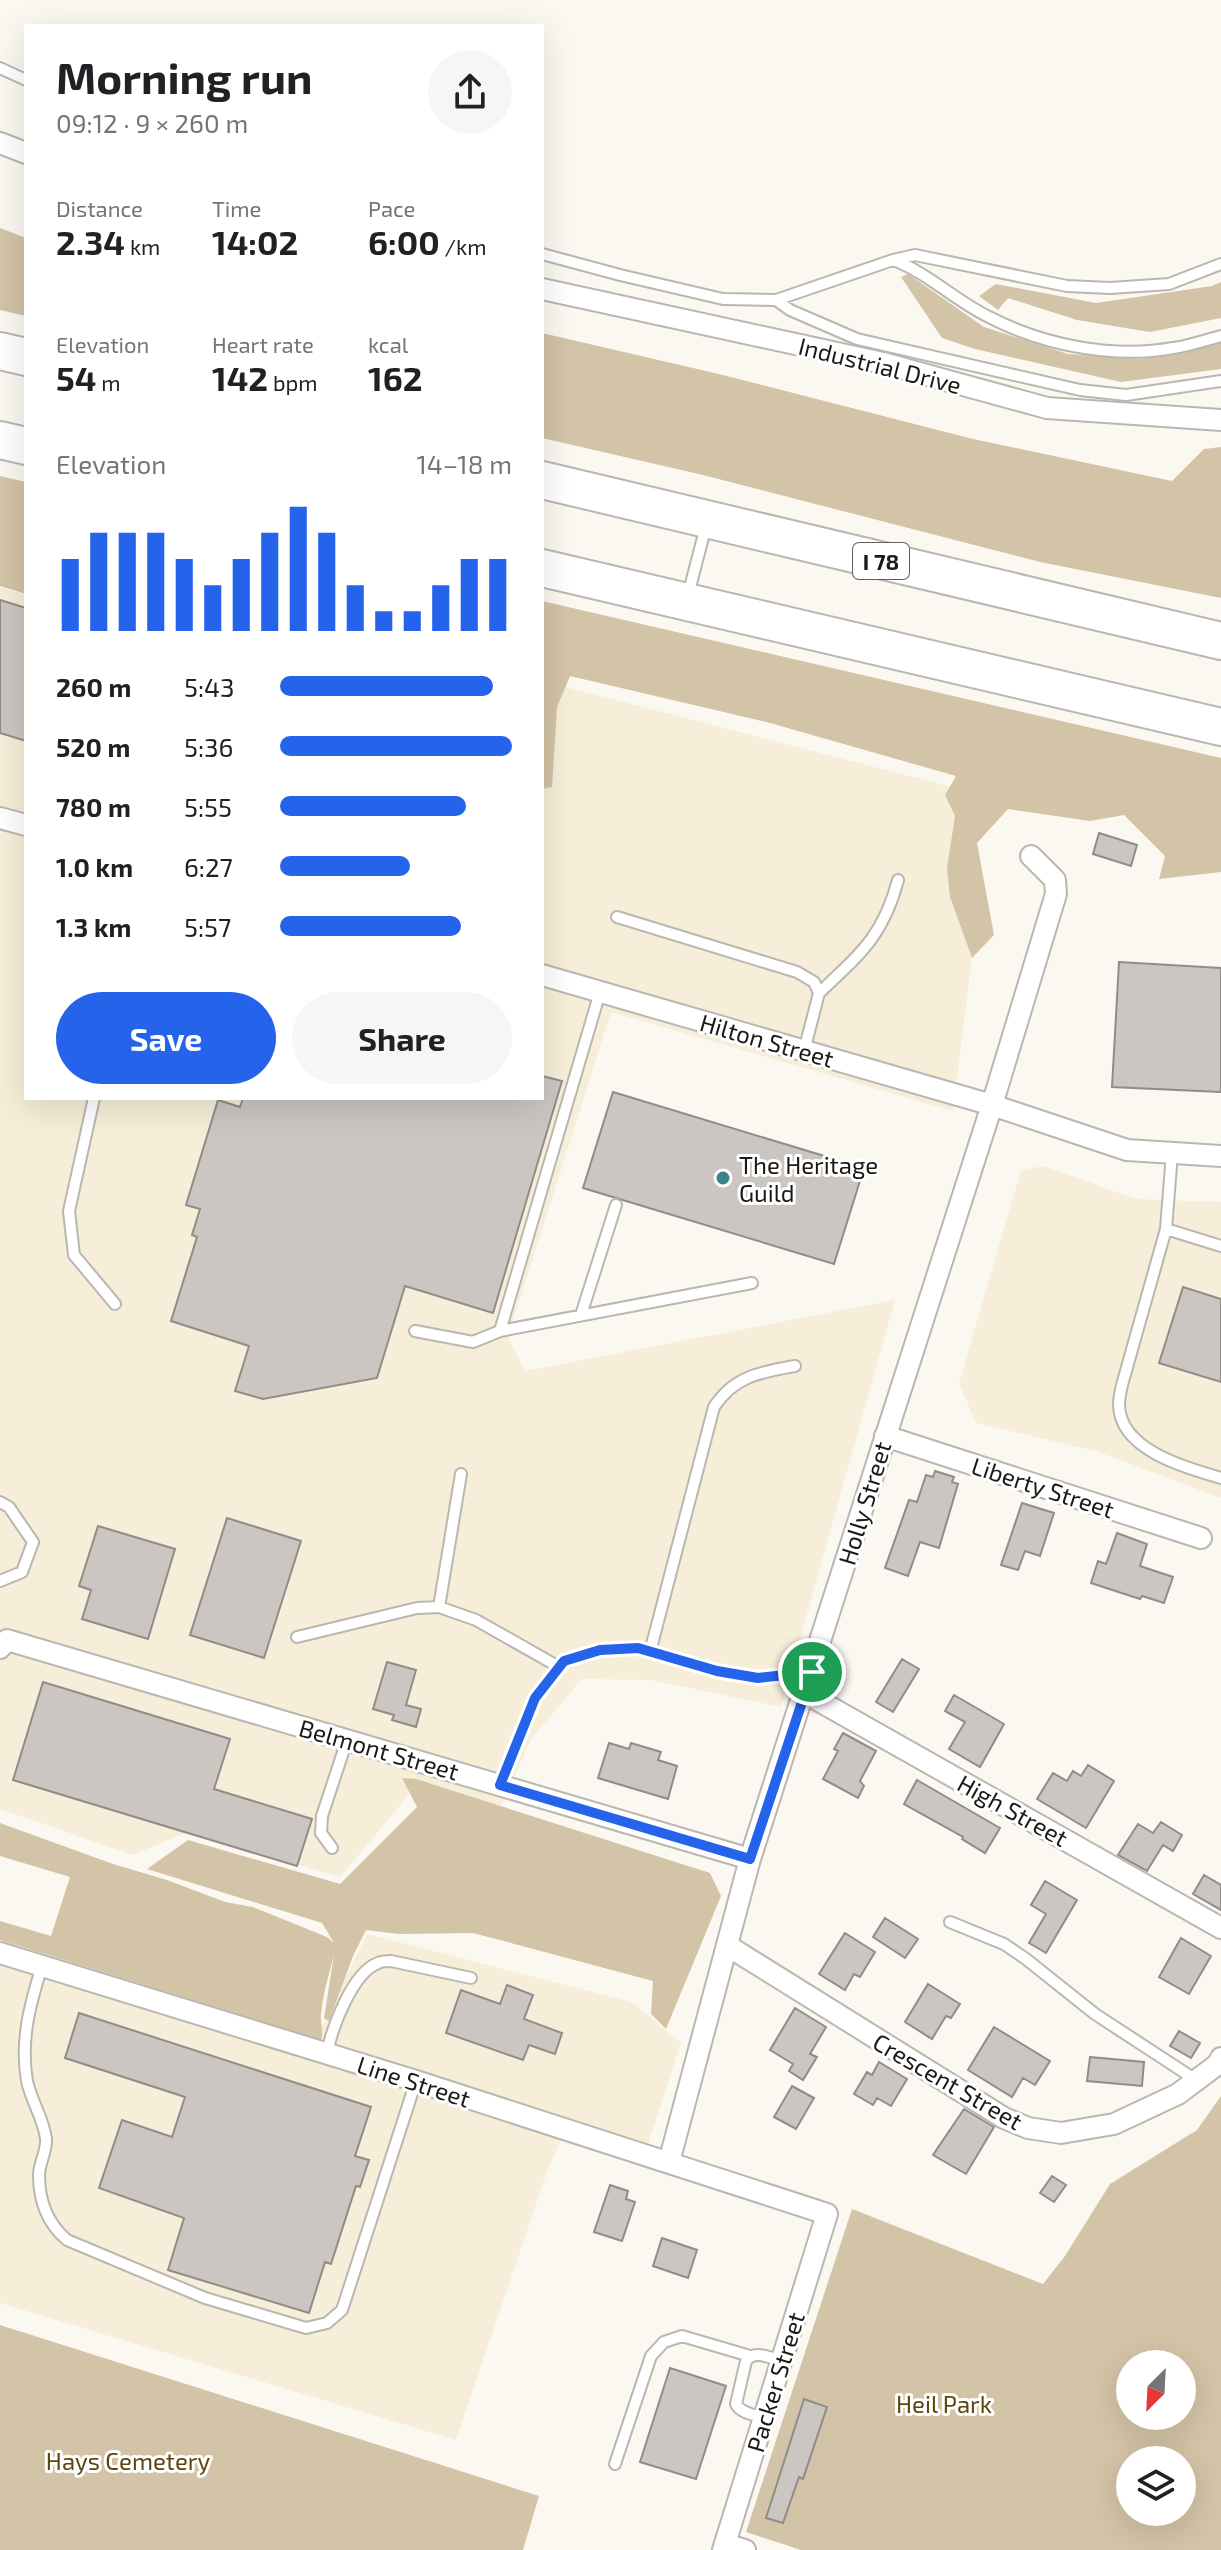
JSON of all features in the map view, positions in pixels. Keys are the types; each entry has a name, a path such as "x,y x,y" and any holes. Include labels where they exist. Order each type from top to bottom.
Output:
{"highway":[{"path":"0,351 24,357"},
{"path":"0,440 24,446"},
{"name":"I 78","path":"544,480 1221,641"},
{"path":"544,568 1221,727"}],"street":[{"path":"0,143 24,152"},
{"name":"Industrial Drive","path":"544,289 883,363 1047,408 1221,420"},
{"path":"0,818 24,824"},
{"name":"Holly Street","path":"669,2162 750,1859 992,1105 1056,894 1055,880 1031,856"},
{"name":"Hilton Street","path":"544,976 992,1105 1127,1150 1221,1156"},
{"name":"Liberty Street","path":"885,1436 1201,1538"},
{"name":"Belmont Street","path":"4,1644 347,1740 750,1859"},
{"name":"High Street","path":"805,1693 1221,1928"},
{"name":"Crescent Street","path":"728,1946 1004,2118 1028,2128 1061,2133 1114,2124 1178,2094 1221,2058"},
{"name":"Line Street","path":"0,1953 416,2081 827,2214"},
{"name":"Packer Street","path":"731,2548 764,2418 827,2214"}],"lane":[{"path":"0,68 24,79"},
{"path":"544,254 723,299 776,300 915,255 1067,286 1110,288 1169,284 1221,264"},
{"path":"893,260 911,267 987,317 1057,343 1116,352 1172,349 1221,336"},
{"path":"776,300 790,310 857,339 1080,390 1126,395 1221,381"},
{"path":"686,601 707,520"},
{"path":"804,1051 819,993 865,949 883,922 898,880"},
{"path":"617,917 797,972 814,982 819,993"},
{"path":"500,1331 600,992"},
{"path":"94,1100 69,1211 74,1255 115,1304"},
{"path":"1172,1153 1166,1229 1119,1404 1122,1420 1133,1436 1154,1455 1221,1478"},
{"path":"581,1315 616,1205"},
{"path":"1166,1229 1221,1246"},
{"path":"415,1331 473,1342 500,1331 752,1283"},
{"path":"650,1652 714,1407 724,1391 754,1374 795,1366"},
{"path":"439,1607 461,1474"},
{"path":"0,1502 9,1507 33,1542 22,1572 0,1581"},
{"path":"297,1637 417,1608 439,1607 476,1620 559,1667"},
{"path":"500,1785 535,1698 564,1661 600,1650 638,1648 717,1671 758,1678 812,1672"},
{"path":"332,1848 321,1833 322,1816 347,1740"},
{"path":"950,1922 1004,1944 1095,2014 1196,2080"},
{"path":"327,2053 331,2035 356,1983 378,1963 391,1961 471,1978"},
{"path":"42,1966 24,2040 27,2082 47,2142 39,2174 45,2211 55,2230 67,2240 205,2298 306,2328 327,2323 342,2310 416,2081"},
{"path":"615,2464 651,2356 664,2342 682,2336 750,2356"},
{"path":"764,2418 743,2411 736,2404 746,2361 756,2354 782,2361"}],"shaded area":[{"path":"0,587 24,594 24,1100 544,1100 544,682 987,796 950,897 972,958 953,1111 611,1012 508,1337 525,1371 895,1300 781,1707 651,1680 582,1679 531,1739 502,1805 412,1791 340,1877 187,1832 133,1855 0,1809"},
{"path":"1044,1166 1136,1199 1221,1202 1221,1498 1096,1451 976,1423 959,1383 1021,1170"},
{"path":"367,1934 632,2002 681,2043 647,2147 569,2122 548,2169 456,2440 0,2303 0,1958 315,2040"}],"green space":[{"path":"0,228 24,237 24,316 0,310"},
{"path":"908,274 984,327 1068,354 1141,359 1221,341 1221,369 1121,382 975,349 942,338 901,277"},
{"path":"1221,282 1221,318 1150,332 1077,320 1008,298 998,310 979,296 996,284 1096,303 1212,286"},
{"path":"544,333 723,375 973,439 1172,481 1204,449 1221,447 1221,598 1040,562 703,475 544,438"},
{"path":"0,476 24,482 24,593 0,586"},
{"path":"544,601 1221,758 1221,872 1159,879 1165,856 1124,815 1090,821 1008,809 977,843 994,935 972,958 950,897 947,868 955,816 945,795 956,776 770,723 570,676 557,707 552,787 544,789"},
{"path":"402,1778 416,1779 710,1873 721,1896 666,2029 651,2014 653,1981 473,1933 399,1934 366,1930 329,2021 324,2018 334,1955 322,2007 321,2040 0,1940 0,1921 51,1936 70,1877 0,1856 0,1823 225,1902 253,1907 327,1937 334,1943 322,1923 147,1869 188,1840 340,1884 417,1807"},
{"name":"Heil Park","path":"1221,2096 1221,2550 801,2550 746,2532 852,2209 1043,2284 1065,2256 1110,2184 1197,2130"},
{"name":"Hays Cemetery","path":"0,2325 539,2496 523,2550 0,2550"}],"building":[{"path":"0,600 24,607 24,740 0,733"},
{"path":"1099,833 1137,845 1131,866 1093,854"},
{"path":"1119,962 1221,968 1221,1092 1112,1087"},
{"path":"544,1076 562,1081 493,1313 405,1286 377,1378 263,1399 235,1391 249,1346 171,1321 197,1237 192,1235 200,1209 186,1205 218,1100 240,1107 242,1100 544,1100"},
{"name":"The Heritage Guild","path":"613,1092 864,1168 834,1264 583,1188"},
{"path":"1183,1287 1221,1299 1221,1382 1159,1363"},
{"path":"935,1471 954,1477 952,1482 958,1484 939,1548 920,1542 908,1576 885,1568 909,1500 917,1502 926,1475 933,1477"},
{"path":"1022,1503 1054,1513 1040,1556 1025,1551 1018,1570 1001,1565"},
{"path":"227,1518 301,1541 264,1658 190,1635"},
{"path":"98,1526 175,1549 148,1639 82,1619 91,1590 79,1586"},
{"path":"1117,1533 1147,1544 1140,1566 1173,1577 1164,1603 1142,1596 1140,1599 1091,1583 1098,1561 1106,1564"},
{"path":"902,1659 919,1669 893,1712 876,1702"},
{"path":"387,1662 416,1670 406,1705 421,1709 416,1727 392,1720 394,1715 373,1709"},
{"path":"43,1682 230,1739 214,1789 312,1819 297,1866 13,1780"},
{"path":"954,1695 1004,1724 980,1767 949,1749 965,1722 945,1711"},
{"path":"843,1733 876,1751 860,1781 864,1786 858,1798 823,1779 838,1751 834,1749"},
{"path":"609,1743 629,1749 631,1743 661,1752 658,1760 677,1766 668,1799 598,1778"},
{"path":"1088,1765 1114,1781 1086,1828 1037,1799 1053,1773 1067,1781 1073,1771 1081,1776"},
{"path":"917,1780 1000,1828 985,1853 904,1804"},
{"path":"1161,1822 1182,1835 1173,1851 1163,1845 1147,1871 1118,1855 1138,1824 1153,1833"},
{"path":"1204,1875 1221,1885 1221,1910 1193,1894"},
{"path":"1045,1881 1077,1900 1046,1953 1029,1943 1046,1914 1031,1905"},
{"path":"885,1918 918,1939 905,1958 873,1937"},
{"path":"845,1933 875,1952 860,1977 854,1974 845,1990 819,1974"},
{"path":"1181,1938 1211,1956 1189,1994 1159,1977"},
{"path":"928,1984 960,2004 951,2018 946,2016 932,2039 905,2022"},
{"path":"507,1985 533,1995 524,2019 562,2033 555,2054 529,2045 523,2060 446,2033 461,1990 500,2004"},
{"path":"795,2008 826,2027 810,2054 817,2057 803,2080 789,2071 793,2064 770,2050"},
{"path":"79,2013 371,2107 355,2156 369,2160 360,2187 356,2186 331,2264 325,2262 309,2313 168,2270 184,2218 99,2188 122,2120 172,2137 185,2097 65,2058"},
{"path":"994,2027 1050,2061 1035,2085 1023,2078 1012,2097 968,2070"},
{"path":"1179,2031 1200,2043 1191,2058 1170,2046"},
{"path":"1090,2057 1144,2062 1142,2086 1087,2081"},
{"path":"879,2062 907,2079 891,2106 877,2098 873,2105 854,2094 867,2072 872,2075"},
{"path":"792,2086 814,2098 796,2129 774,2117"},
{"path":"964,2109 994,2127 966,2174 933,2155"},
{"path":"1052,2176 1066,2185 1054,2202 1040,2193"},
{"path":"610,2185 628,2191 626,2199 635,2202 622,2241 594,2232"},
{"path":"662,2238 697,2250 688,2278 653,2266"},
{"path":"670,2368 726,2386 696,2479 640,2462"},
{"path":"804,2399 827,2407 803,2479 799,2477 783,2523 766,2518"}],"place":[{"name":"The Heritage Guild","path":"723,1178"}],"route":[{"path":"638,1648 717,1671 758,1678 812,1672 750,1859 500,1785 535,1698 564,1661 600,1650 638,1648"}]}
